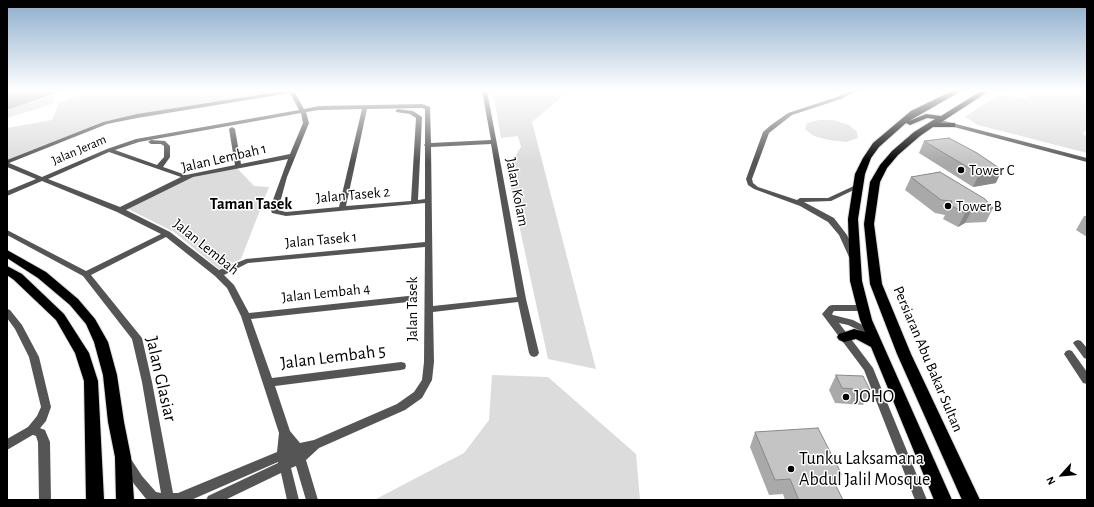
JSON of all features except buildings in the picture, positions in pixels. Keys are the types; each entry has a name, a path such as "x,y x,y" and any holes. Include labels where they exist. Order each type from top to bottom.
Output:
{"highway":[{"path":"912,115 884,138 867,158 860,174 853,219 854,259 856,281 862,308 943,500"},
{"name":"Persiaran Abu Bakar Sultan","path":"946,115 895,152 878,174 872,202 870,237 876,284 904,354 972,500"},
{"path":"884,138 907,124 926,116 955,124"},
{"path":"939,119 955,124"},
{"path":"7,253 31,267 74,302 91,322 101,342 110,375 116,422 123,457 126,500"},
{"path":"7,270 18,277 60,317 82,353 91,381 95,500"},
{"path":"844,337 859,334 874,338"}],"street":[{"path":"7,164 112,122 155,115"},
{"name":"Jalan Jeram","path":"7,194 138,140 281,115"},
{"path":"292,156 306,123 303,115"},
{"path":"342,209 363,115"},
{"path":"414,202 419,117 415,115"},
{"name":"Jalan Tasek","path":"168,500 192,494 283,460 401,407 418,395 427,380 429,244 428,115"},
{"name":"Jalan Kolam","path":"488,115 522,299 534,353"},
{"path":"789,115 766,132 749,179 750,184 763,191 791,199 815,210 831,220 843,235 854,259"},
{"path":"955,124 1087,159"},
{"path":"232,129 238,166"},
{"path":"111,151 152,142 163,142 167,146 168,157 159,167"},
{"path":"427,146 493,142"},
{"path":"111,151 186,177"},
{"name":"Jalan Tasek 2","path":"292,156 274,208 275,211 280,213 429,201"},
{"name":"Jalan Lembah 1","path":"120,210 186,177 292,156"},
{"name":"Jalan Lembah","path":"7,164 41,180 120,210 167,234 218,274 231,287 246,316 285,433 299,453 312,500"},
{"path":"791,199 829,200 858,186"},
{"name":"Jalan Glasiar","path":"7,232 86,274 137,338 147,382 168,500"},
{"path":"86,274 167,234"},
{"name":"Jalan Tasek 1","path":"218,274 246,261 429,244"},
{"name":"Jalan Lembah 4","path":"246,316 408,299"},
{"path":"428,309 522,299"},
{"path":"862,308 832,308 827,314 868,368 921,500"},
{"path":"7,312 19,327 34,357 46,407 42,418 32,430 7,445"},
{"path":"830,318 850,322 874,338"},
{"path":"1078,343 1087,355"},
{"path":"1069,354 1087,380"},
{"name":"Jalan Lembah 5","path":"268,383 401,366"},
{"path":"32,430 41,433 44,442 45,500"},
{"name":"Jalan Lembah","path":"285,433 283,460 293,500"},
{"path":"123,457 138,480 153,498 168,500"},
{"name":"Jalan Tasek","path":"212,500 283,460"}],"shaded area":[{"path":"7,115 18,115 7,118"},
{"path":"54,115 142,115 105,121 7,160 7,128 52,120"},
{"path":"497,115 541,115 532,122 596,369 548,359 507,169 521,147 518,136 501,138"},
{"path":"969,115 1087,115 1087,129 1083,133 1087,138 1087,153 978,125 965,117"},
{"path":"819,120 833,120 849,125 857,132 858,138 846,142 829,140 814,136 805,129 807,123"},
{"path":"237,168 254,186 269,187 241,259 219,269 174,232 128,209 189,177"},
{"path":"492,375 548,377 636,454 640,500 374,500 464,453 489,420"}],"place":[{"name":"Tower C","path":"961,170"},
{"name":"Tower B","path":"948,206"},
{"name":"JOHO","path":"846,397"},
{"name":"Tunku Laksamana Abdul Jalil Mosque","path":"791,469"}],"district":[{"name":"Taman Tasek","path":"251,204"}]}
